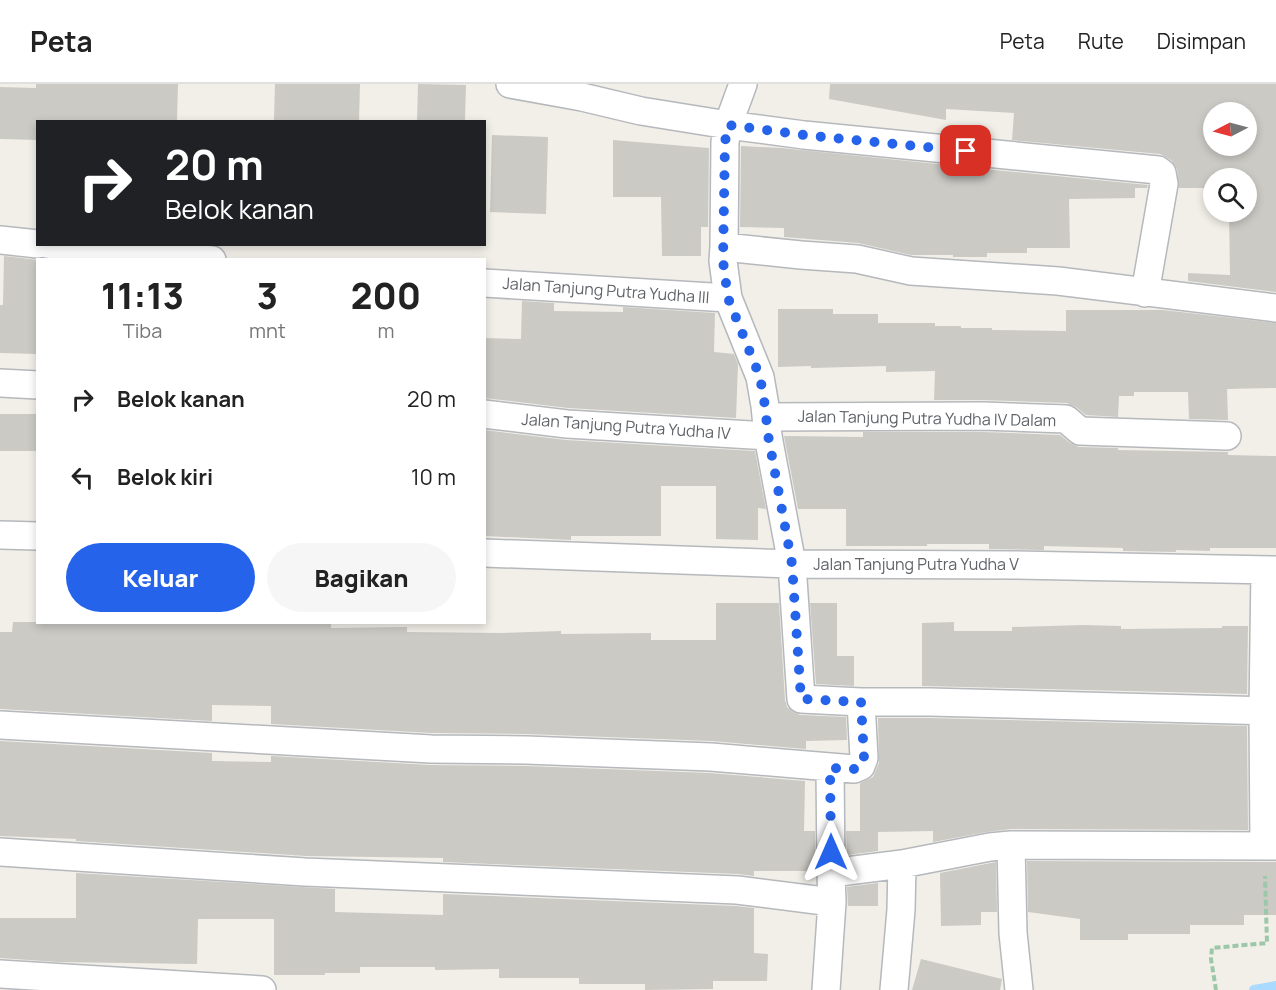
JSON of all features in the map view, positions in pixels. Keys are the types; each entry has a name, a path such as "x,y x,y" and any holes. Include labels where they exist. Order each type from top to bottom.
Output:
{"street":[{"path":"510,84 582,97 641,111 728,125 804,135 1158,170 1162,173 1164,184 1145,293"},
{"path":"742,84 728,125 725,142 723,261 728,298 760,377 792,564 801,699 1270,710"},
{"path":"0,240 36,244"},
{"path":"67,246 191,258"},
{"path":"724,247 857,259 911,271 1058,282 1276,308"},
{"name":"Jalan Tanjung Putra Yudha III","path":"486,282 728,298"},
{"path":"0,383 36,385"},
{"name":"Jalan Tanjung Putra Yudha IV","path":"486,414 567,424 767,426"},
{"name":"Jalan Tanjung Putra Yudha IV Dalam","path":"767,426 983,416 1066,419 1080,431 1227,436"},
{"path":"0,535 36,536"},
{"name":"Jalan Tanjung Putra Yudha V","path":"486,553 792,564 1016,564 1271,570"},
{"path":"831,873 902,864 1011,845 1270,846 1271,570"},
{"path":"0,725 431,749 700,756 854,769 863,764 864,758 861,702"},
{"path":"826,990 832,902 830,768"},
{"path":"1011,845 1012,933 1019,990"},
{"path":"0,852 305,872 737,890 832,902"},
{"path":"894,990 901,910 902,864"},
{"path":"0,974 262,990"}],"path":[{"path":"1216,990 1211,959 1212,948 1267,942 1270,846"}],"building":[{"path":"36,84 178,84 177,120 36,120 36,140 0,139 0,87 36,88"},
{"path":"275,84 360,84 359,120 274,120"},
{"path":"418,84 466,85 465,120 417,120"},
{"path":"830,84 1276,84 1276,292 1188,281 1188,273 1230,275 1229,222 1257,222 1257,168 1203,168 1203,188 1179,188 1177,169 1171,160 1160,154 1012,140 1014,113 946,109 946,120 829,99"},
{"path":"492,135 548,137 546,214 490,212"},
{"path":"613,140 709,148 708,227 701,227 701,256 662,256 661,197 613,197"},
{"path":"741,146 947,165 947,169 984,169 1148,185 1147,188 1135,188 1135,198 1069,199 1070,248 1027,248 1027,253 987,253 987,257 911,255 858,243 784,237 784,228 740,227"},
{"path":"4,256 36,260 36,354 0,353 0,305 3,305"},
{"path":"522,301 554,303 554,311 623,312 623,307 715,313 714,352 734,354 738,364 736,418 568,408 486,398 486,338 521,339"},
{"path":"778,309 833,309 833,314 878,314 878,323 935,323 935,326 992,328 992,330 1066,331 1066,310 1163,310 1276,323 1276,388 1227,389 1228,420 1189,419 1188,392 1134,392 1134,396 1119,396 1118,417 1086,415 1067,403 934,400 935,371 886,372 886,366 778,367"},
{"path":"0,414 36,414 36,451 0,451"},
{"path":"486,430 566,440 755,451 766,509 758,508 758,540 716,539 716,486 661,486 661,536 571,536 571,540 486,536"},
{"path":"863,432 983,432 1060,435 1079,447 1228,452 1228,455 1276,456 1276,548 1210,548 1210,551 1176,550 1176,552 1044,546 1044,550 989,549 989,544 846,546 846,509 798,509 784,436 863,437"},
{"path":"716,603 779,603 787,707 800,715 846,717 847,740 806,741 806,749 712,741 432,733 271,724 271,706 212,705 212,721 0,709 0,632 12,632 13,622 36,622 36,624 331,624 331,628 407,627 407,632 651,633 651,640 716,640"},
{"path":"810,603 837,603 837,656 854,656 854,686 816,684"},
{"path":"954,622 954,631 1012,631 1012,627 1083,625 1121,626 1121,629 1248,626 1247,694 922,686 922,623"},
{"path":"878,718 1247,726 1248,830 1011,829 933,842 933,831 878,832 878,851 847,855 846,831 860,831 860,783 873,777 879,763"},
{"path":"0,741 212,753 212,761 271,762 271,756 430,765 710,773 805,781 804,831 815,831 815,871 754,871 754,876 443,862 443,858 306,856 76,841 76,839 0,836"},
{"path":"1027,861 1276,862 1276,915 1244,915 1244,925 1190,925 1190,934 1128,934 1128,940 1080,940 1080,919 1028,912"},
{"path":"996,862 997,912 981,912 981,925 941,926 940,873"},
{"path":"76,873 335,889 335,912 443,915 443,894 754,908 754,953 768,954 767,981 713,981 713,989 645,990 645,984 579,984 579,978 499,978 499,969 435,970 435,967 360,967 360,973 274,975 274,919 198,919 197,964 58,962 0,958 0,918 76,918"},
{"path":"878,883 878,906 848,906 847,887"},
{"path":"921,959 1002,979 1000,990 912,990"}],"waterway":[{"path":"1254,990 1276,986"}],"route":[{"path":"831,852 830,768 854,769 863,764 861,702 801,699 792,564 768,435 760,377 728,298 723,261 725,142 728,125 966,151"}]}
